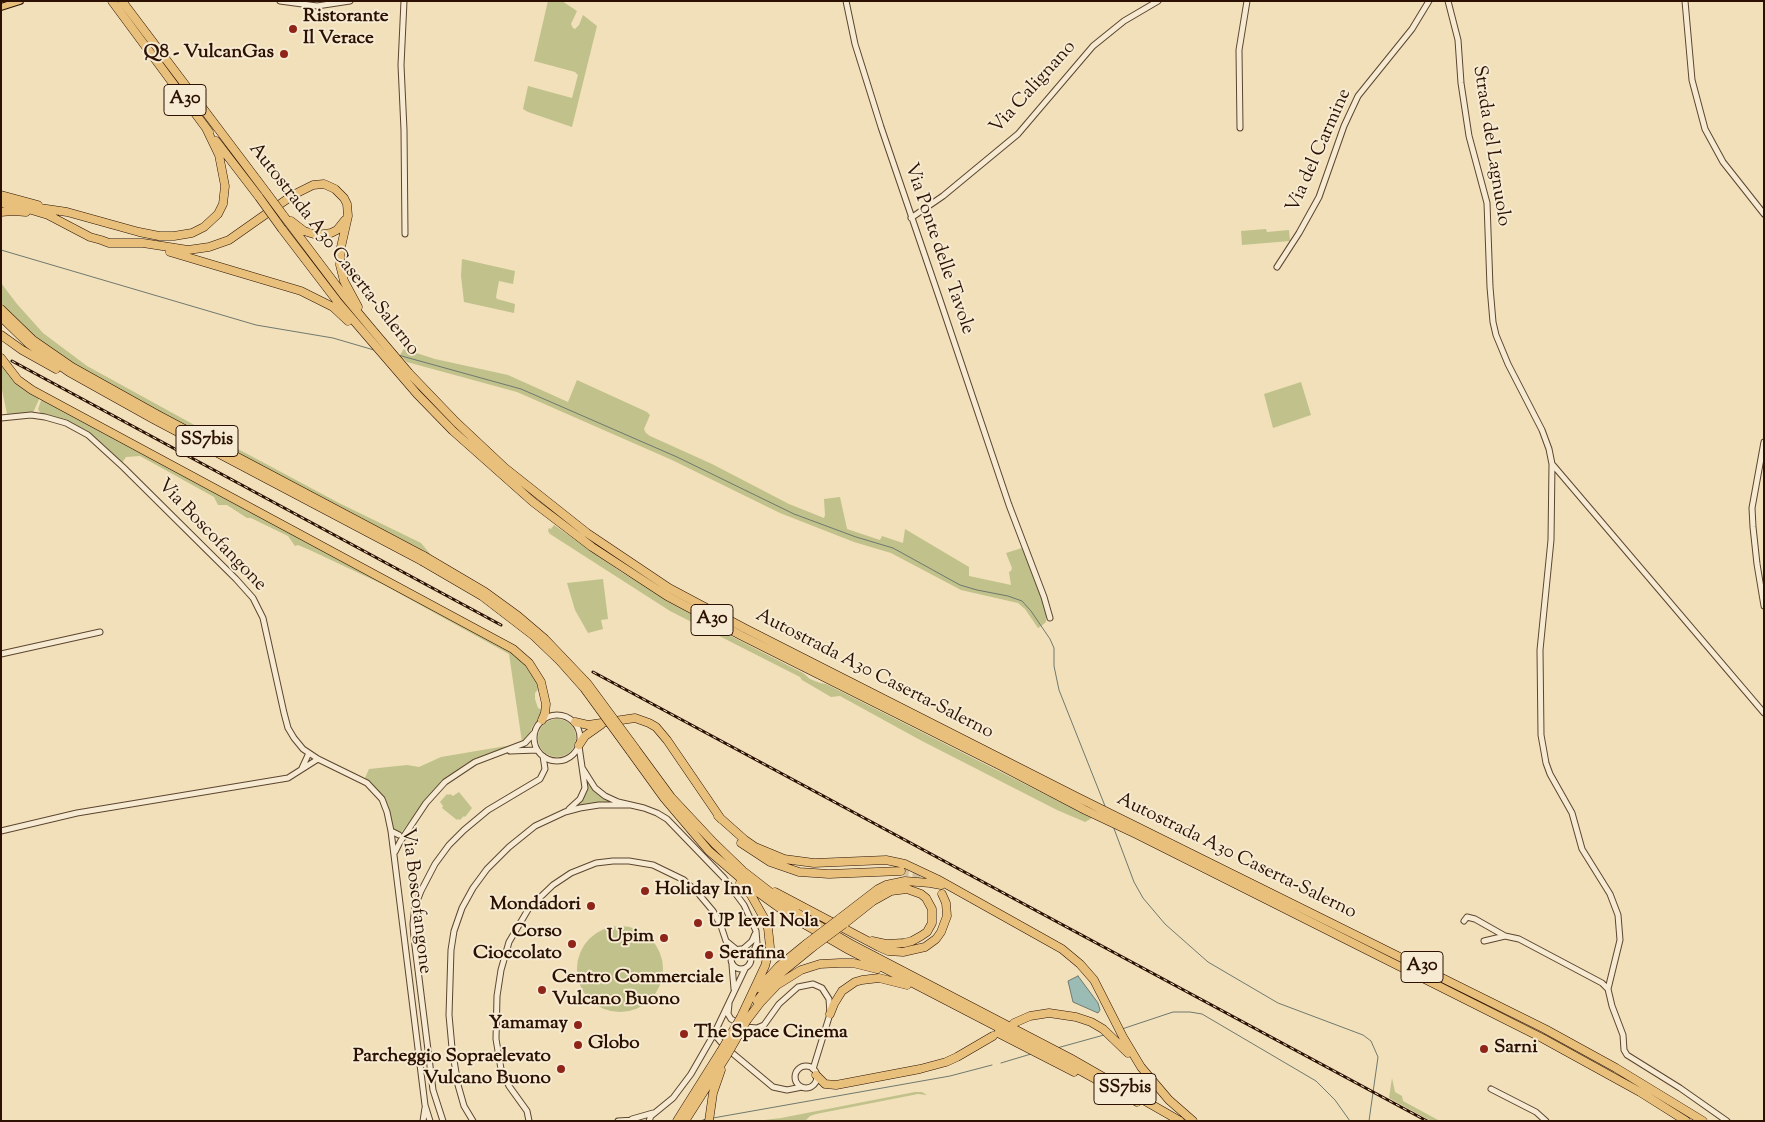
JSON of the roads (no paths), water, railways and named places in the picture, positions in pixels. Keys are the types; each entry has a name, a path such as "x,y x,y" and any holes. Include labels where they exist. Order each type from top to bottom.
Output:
{"highway":[{"name":"Autostrada A30 Caserta-Salerno","path":"112,1 282,229 364,336 385,360 453,431 533,502 592,547 667,596 742,636 1542,1038 1640,1092 1686,1121"},
{"name":"Autostrada A30 Caserta-Salerno","path":"122,1 344,297 389,351 456,422 505,468 587,533 669,588 746,629 1077,797 1545,1029 1616,1068 1703,1121"},
{"path":"126,1 136,19"},
{"path":"1,203 139,232 166,236 192,233 204,227 218,214 224,196 224,177 219,155 206,128"},
{"path":"1,196 49,212 90,237 101,240 197,249 229,240 284,200 313,185 324,184 335,188 347,204 348,216 341,247 341,270 349,291 370,327"},
{"path":"1,212 49,212"},
{"path":"284,215 304,231 317,235 332,233 337,230 348,216"},
{"path":"139,232 153,241 169,247"},
{"path":"152,245 301,291 333,307 364,336"},
{"name":"SS7bis","path":"1,309 33,340 72,367 423,559 482,596 516,621 572,674 671,796 714,843 743,871 782,903 814,924 1032,1042"},
{"name":"SS7bis","path":"1,317 29,344 56,364 127,404 423,559"},
{"path":"1,334 32,356 94,390 127,404"},
{"path":"1,358 18,380 32,390 514,649 529,663 541,682 546,704 542,720"},
{"path":"574,722 581,724 604,723 635,718 656,727 667,740 729,831 749,849 770,862 791,870 829,874 901,871"},
{"path":"579,745 590,732 604,723"},
{"name":"SS7bis","path":"633,749 664,798 709,851 752,888 792,917 820,934 1066,1059 1180,1121"},
{"path":"718,816 755,847 784,859 814,864 874,860 896,862 921,871 1052,942 1071,955 1094,980 1117,1024 1119,1039"},
{"path":"709,851 751,895 760,908 768,928 770,947 767,961 744,1019"},
{"path":"743,871 787,899 888,951 911,951 925,947 936,939 946,920 947,909 942,894"},
{"path":"682,1119 767,978 786,960 810,946 841,922 878,889 895,882 917,881 950,888"},
{"path":"841,922 883,895 900,889 907,889 921,894 930,903 932,923 926,932 912,941 886,944 862,938"},
{"path":"744,1019 777,985 801,970 830,963 853,963 870,966 902,977"},
{"path":"870,966 1053,1062 1073,1072 1096,1079"},
{"path":"830,1014 842,991 854,982 879,978 907,984"},
{"path":"1014,1023 1030,1016 1057,1013 1083,1019 1103,1029 1119,1039 1168,1100 1193,1121"},
{"path":"815,1072 825,1084 836,1085 920,1070 957,1057 993,1036"},
{"path":"710,1118 713,1093 724,1051"},
{"name":"SS7bis","path":"1066,1059 1096,1079 1169,1121"}],"main road":[{"path":"1,7 20,1"}],"street":[{"path":"280,1 318,6 350,1"},
{"path":"404,1 401,66 405,234"},
{"name":"Via Ponte delle Tavole","path":"846,1 855,44 911,218 1008,505 1044,597 1050,618"},
{"name":"Via Calignano","path":"911,218 943,196 1018,134 1093,46 1124,21 1158,1"},
{"path":"1240,128 1239,50 1247,1"},
{"name":"Via del Carmine","path":"1277,267 1299,233 1319,196 1344,126 1358,96 1412,29 1429,1"},
{"name":"Strada del Lagnuolo","path":"1448,1 1458,40 1461,83 1469,136 1488,203 1490,287 1496,335 1508,364 1542,430 1552,464"},
{"path":"1685,1 1692,80 1705,129 1722,162 1764,214"},
{"name":"Via Boscofangone","path":"1,418 31,415 45,417 66,423 88,435 123,467 245,588 253,598 263,618 288,728 298,744 318,759 359,778 375,790 385,806 391,831 425,1105 430,1121"},
{"path":"1764,442 1752,508 1752,527 1764,606"},
{"path":"1552,464 1764,713"},
{"path":"1552,464 1551,540 1540,650 1541,735 1544,757 1550,774 1572,813 1582,849 1610,894 1618,915 1620,940 1608,989 1623,1035 1624,1050 1627,1055 1680,1088 1727,1121"},
{"path":"1,654 100,632"},
{"path":"394,856 409,828 435,792 450,778 475,762 526,743 542,720 551,715 561,715 574,722 580,733 579,745 585,782 584,792 576,804 565,812 531,829 497,858 473,888 456,923 449,974 448,1004 450,1030 459,1087 464,1106 472,1121"},
{"path":"534,733 537,750 543,756 556,761 572,756 579,745"},
{"path":"500,753 537,750"},
{"path":"302,768 309,753"},
{"path":"443,1121 433,1090 414,938 415,906 435,864 449,845 488,810 540,779 545,769 543,756"},
{"path":"1,831 67,815 283,779 292,776 318,759"},
{"path":"583,769 591,783 600,793 618,802 657,813 678,829 732,887 744,905 756,931 757,943 750,964 745,969 714,1034 678,1091 649,1121"},
{"path":"565,812 599,805 631,805"},
{"path":"392,841 409,828"},
{"path":"391,831 399,835"},
{"path":"392,841 400,842"},
{"path":"529,1121 527,1112 500,1069 496,1039 496,1004 501,970 509,942 530,908 553,885 569,874 596,863 629,861 654,865 684,880 703,898 717,918 726,941 749,952 752,958"},
{"path":"1464,921 1467,917 1475,919 1505,936 1519,939 1592,978 1608,989"},
{"path":"733,993 734,978 731,958 752,941 756,931"},
{"path":"1484,941 1505,936"},
{"path":"732,964 737,968 745,969"},
{"path":"706,1047 714,1045 773,1087 787,1090 808,1087 814,1084 815,1072 830,1014 828,995 822,988 813,984 803,985 779,1004 764,1025 757,1028 748,1028 733,1021 728,1014 729,1004"},
{"path":"714,1034 724,1051"},
{"path":"802,1087 796,1082 796,1072 804,1066 815,1072"},
{"path":"1491,1090 1536,1112 1546,1121"},
{"name":"Via Boscofangone","path":"423,1121 425,1105"},
{"path":"618,1121 635,1120 656,1112"}],"water":[{"path":"1078,976 1098,1003 1100,1010 1098,1013 1073,1002 1068,981"}],"waterway":[{"path":"1,250 256,325 333,338 374,350"},
{"path":"398,355 521,389 677,457 794,514 856,537 893,548 960,585 1022,601 1031,611 1054,648 1054,666 1059,690 1105,806"},
{"path":"1113,826 1134,882 1143,898 1165,924 1208,962 1278,1003 1363,1035 1371,1041 1378,1057 1369,1121"},
{"path":"1122,1029 1173,1012 1202,1014 1316,1081 1335,1100 1350,1121"},
{"path":"1057,1048 1104,1035"},
{"path":"1001,1063 1031,1054"},
{"path":"713,1118 950,1076 992,1065"},
{"path":"700,1121 706,1119"}],"tunnel":[{"path":"901,871 921,874"}],"railway":[{"path":"12,361 501,625"},
{"path":"593,672 1427,1121"}],"place":[{"name":"Ristorante Il Verace","path":"293,29"},
{"name":"Q8 - VulcanGas","path":"284,54"},
{"name":"Holiday Inn","path":"645,891"},
{"name":"Mondadori","path":"591,906"},
{"name":"UP level Nola","path":"698,923"},
{"name":"Upim","path":"664,938"},
{"name":"Corso Cioccolato","path":"572,944"},
{"name":"Serafina","path":"709,955"},
{"name":"Centro Commerciale Vulcano Buono","path":"542,990"},
{"name":"Yamamay","path":"578,1025"},
{"name":"The Space Cinema","path":"684,1034"},
{"name":"Globo","path":"578,1045"},
{"name":"Sarni","path":"1484,1049"},
{"name":"Parcheggio Sopraelevato Vulcano Buono","path":"561,1069"}]}
